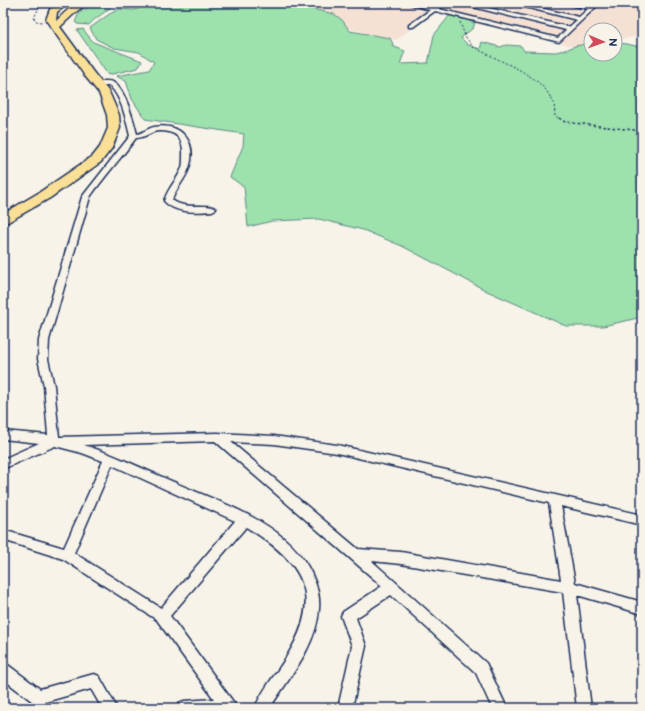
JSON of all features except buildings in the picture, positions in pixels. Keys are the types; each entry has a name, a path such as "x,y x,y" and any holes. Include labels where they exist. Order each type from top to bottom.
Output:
{"main road":[{"path":"3,219 45,195 97,159 106,148 114,128 114,120 104,92 51,20 52,12 65,3"},
{"path":"56,26 74,9 85,3"}],"street":[{"path":"410,3 559,40 597,3"},
{"path":"411,26 443,3"},
{"path":"512,3 581,19"},
{"path":"566,3 592,8"},
{"path":"460,15 474,4 570,29"},
{"path":"98,84 112,84 117,90 128,114 134,136"},
{"path":"134,136 144,136 158,129 176,130 182,135 187,147 186,167 170,190 168,201 173,206 182,208 212,209"},
{"path":"54,441 49,392 43,358 44,340 86,197 94,184 134,136"},
{"path":"3,435 54,441 217,437 274,440 338,449 642,520"},
{"path":"217,437 355,554 390,588 481,668 500,708"},
{"path":"3,464 54,441 109,459 244,520 266,533 291,553 299,563 306,577 312,592 313,608 309,626 300,648 262,708"},
{"path":"67,555 109,459"},
{"path":"554,500 569,587 584,708"},
{"path":"162,616 244,520"},
{"path":"3,535 67,555 162,616 228,707"},
{"path":"355,554 409,559 569,587 642,608"},
{"path":"345,708 359,646 348,616 390,588"},
{"path":"3,670 38,697 94,681 110,708"},
{"path":"184,708 228,707"}],"path":[{"path":"460,15 461,25 465,36 473,47 520,70 537,81 546,90 554,103 555,116 565,122 642,131"}],"shaded area":[{"path":"240,3 642,3 642,36 623,39 623,22 583,22 583,44 573,46 434,13 396,40"}],"green space":[{"path":"96,3 114,3 89,25 77,24 75,22 79,13"},
{"path":"156,3 287,3 334,14 342,20 350,31 390,38 393,44 392,46 405,51 400,64 428,63 434,35 450,15 475,23 473,28 461,38 468,45 480,49 482,42 500,47 506,45 521,46 524,51 556,52 583,44 583,62 623,62 623,43 642,47 642,317 603,326 566,326 487,291 402,246 363,230 319,219 272,221 248,227 244,187 230,177 243,146 244,134 145,119 132,99 126,81 116,76 149,70 154,62 139,52 114,48 96,39 90,28 119,9 134,10"},
{"path":"83,29 93,42 142,61 138,68 108,75 77,30"}]}
